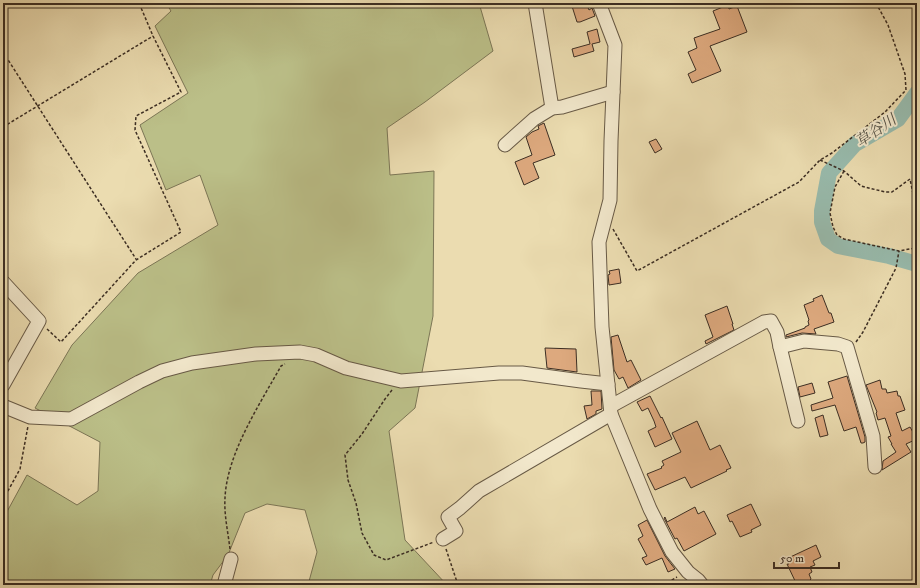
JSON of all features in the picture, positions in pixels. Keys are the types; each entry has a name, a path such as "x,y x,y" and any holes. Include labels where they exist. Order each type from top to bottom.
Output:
{"street":[{"path":"535,3 552,108"},
{"path":"599,3 615,45 610,141 610,200 599,242 602,327 611,410 650,509 672,552 688,572 702,585"},
{"path":"505,145 534,119 552,108 562,107 613,92"},
{"path":"3,282 39,321 3,385"},
{"path":"443,539 456,532 448,517 479,491 611,410 764,322 771,321 777,332 798,421"},
{"path":"780,347 804,341 838,344 847,347 873,436 876,467"},
{"path":"3,406 30,417 71,419 162,371 192,363 256,354 300,352 316,355 346,368 401,381 499,373 522,373 581,382 608,384"},
{"path":"224,585 231,559"}],"path":[{"path":"39,321 61,342 136,260 180,232 135,130 136,116 181,92 153,36 139,3"},
{"path":"604,221 613,228 637,271 799,182 820,160 832,153 885,112 906,90 905,74 891,32 876,3"},
{"path":"3,127 153,36"},
{"path":"3,52 136,260"},
{"path":"820,160 844,171 862,186 885,192 892,192 910,179 917,213"},
{"path":"844,171 835,187 830,214 833,227 837,235 844,239 899,250 917,247"},
{"path":"847,347 856,342 863,332 896,268 899,250"},
{"path":"231,559 225,516 225,498 232,462 246,429 281,366 300,352"},
{"path":"401,381 385,399 362,434 344,455 348,480 356,503 362,533 374,556 386,560 443,539 458,585"},
{"path":"3,500 20,469 30,417"},
{"path":"663,585 688,572"}],"green space":[{"path":"166,3 479,3 493,51 425,102 387,128 390,175 434,171 433,316 415,408 389,431 405,540 447,585 308,585 317,552 305,510 267,504 245,513 228,555 213,575 210,585 3,585 3,519 27,475 77,505 98,491 100,442 35,408 72,345 138,273 218,225 200,175 166,190 140,125 188,93 155,26 171,11"}],"building":[{"path":"571,3 586,3 589,10 592,8 595,16 577,22"},
{"path":"728,5 729,9 737,6 747,32 710,46 721,71 692,83 688,74 696,70 688,52 697,48 694,38 720,29 713,11"},
{"path":"597,29 600,42 592,44 594,51 574,57 572,49 590,44 587,32"},
{"path":"544,123 555,155 533,163 539,178 524,185 515,162 532,155 526,137 539,129 538,126"},
{"path":"656,139 662,149 655,153 649,142"},
{"path":"619,269 621,283 609,285 609,271"},
{"path":"822,295 834,322 814,329 816,334 802,333 786,337 786,335 809,325 809,320 804,305 814,301 813,299"},
{"path":"727,306 734,330 706,344 705,341 713,337 705,315"},
{"path":"618,335 627,362 631,360 641,380 628,388 623,377 619,379 614,370 611,337"},
{"path":"545,348 576,349 577,372 547,368"},
{"path":"847,376 865,437 865,442 863,443 861,443 856,427 844,431 835,405 812,411 811,405 833,398 828,382"},
{"path":"880,380 882,389 886,389 887,393 897,391 905,410 896,413 902,431 910,427 917,439 906,444 911,452 882,470 883,461 896,452 888,437 891,436 885,418 878,420 877,412 866,385"},
{"path":"812,383 815,393 800,397 798,387"},
{"path":"591,391 601,391 602,409 596,411 596,414 587,419 584,406 592,405"},
{"path":"650,396 672,439 655,447 648,431 656,427 654,421 648,408 642,411 637,402"},
{"path":"823,415 828,435 820,437 815,418"},
{"path":"697,421 710,450 720,445 731,468 691,488 685,477 655,490 647,474 662,468 661,467 664,465 662,461 681,452 672,433"},
{"path":"751,504 761,525 751,530 752,532 740,537 732,521 730,522 727,515"},
{"path":"695,507 698,514 704,511 716,534 684,551 677,538 675,539 664,518 665,517 667,522"},
{"path":"647,520 665,556 675,569 668,572 662,558 646,565 642,558 647,556 638,539 643,536 638,525"},
{"path":"816,545 821,557 813,561 815,565 810,567 812,572 809,574 811,579 809,581 811,585 797,585 786,559"}],"waterway":[{"name":"草谷川","path":"917,93 898,119 855,144 829,173 822,211 822,222 828,239 838,246 889,256 917,264"}]}
